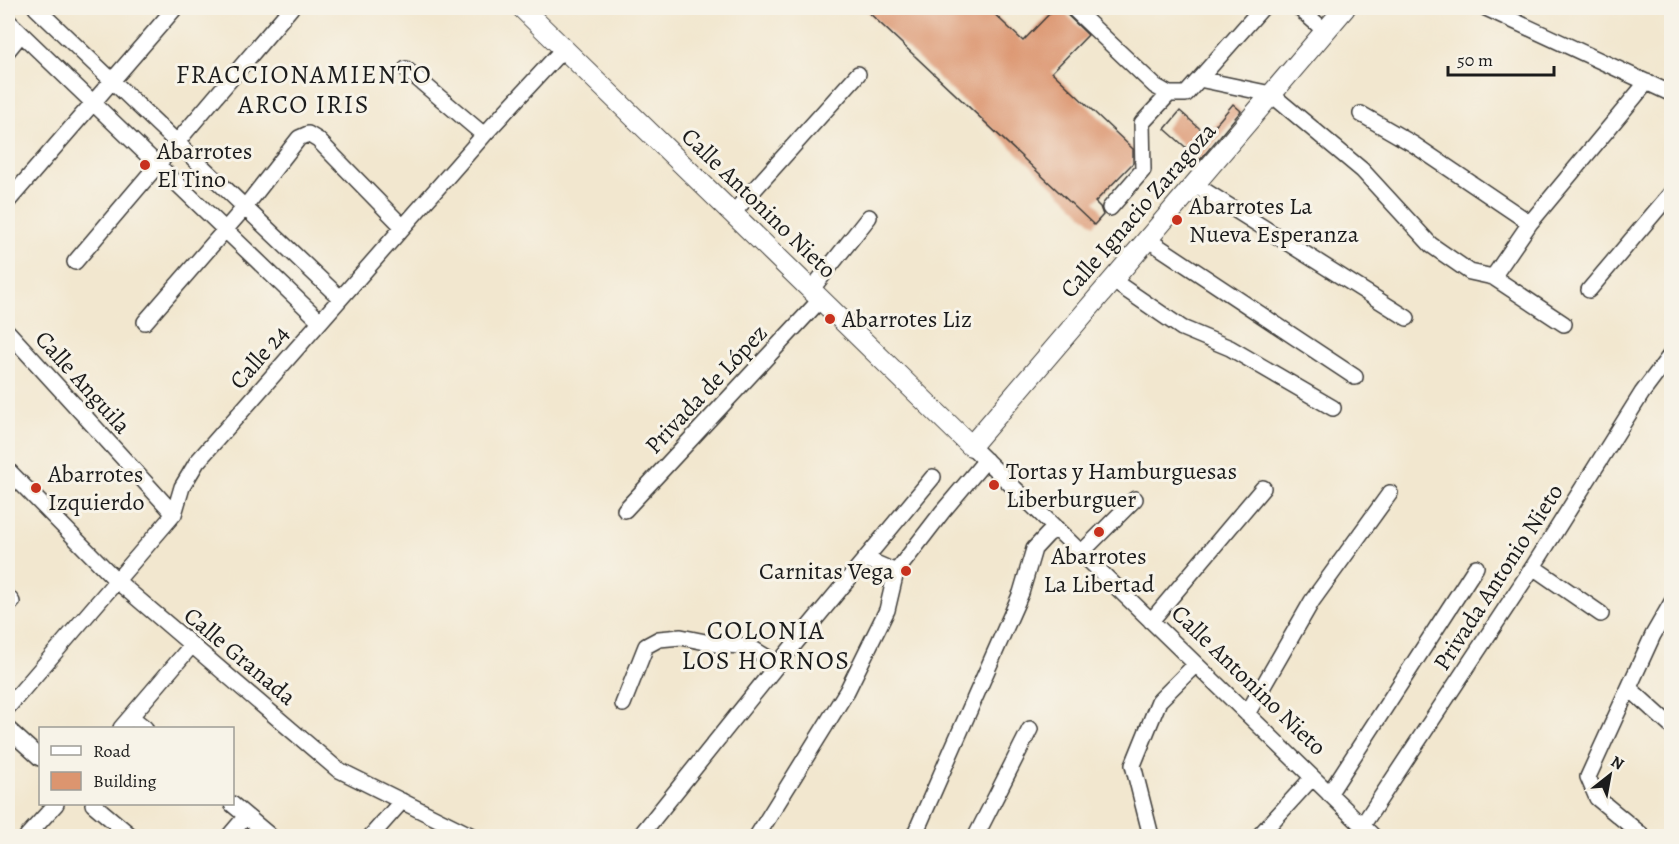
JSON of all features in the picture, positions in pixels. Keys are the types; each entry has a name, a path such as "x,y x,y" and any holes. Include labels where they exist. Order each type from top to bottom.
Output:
{"main road":[{"name":"Calle Antonino Nieto","path":"522,8 971,446"},
{"name":"Calle Ignacio Zaragoza","path":"971,446 1345,8"}],"street":[{"path":"36,8 340,298"},
{"path":"75,262 291,8"},
{"path":"1073,8 1155,86 1169,94 1186,94 1262,8"},
{"path":"1299,8 1325,31"},
{"path":"1486,8 1671,93"},
{"path":"8,201 92,102 113,81 167,10"},
{"path":"8,21 320,321"},
{"path":"8,50 21,34"},
{"name":"Calle 24","path":"8,707 174,514 182,486 197,462 484,135 564,48"},
{"path":"406,69 484,135"},
{"path":"733,213 858,74"},
{"path":"1198,79 1271,94 1362,170 1431,245 1470,272 1493,277 1564,324"},
{"path":"1493,277 1530,223 1647,82"},
{"path":"1110,208 1143,170 1143,123 1169,94"},
{"path":"1361,114 1413,144 1530,223"},
{"path":"145,322 245,207 299,138 308,134 318,140 403,227"},
{"path":"1194,184 1407,318"},
{"path":"1589,290 1671,192"},
{"name":"Privada de López","path":"625,510 816,294 869,217"},
{"path":"1147,239 1355,377"},
{"path":"1112,280 1182,328 1238,352 1333,408"},
{"name":"Calle Anguila","path":"8,332 174,514"},
{"name":"Privada Antonio Nieto","path":"1367,831 1641,393 1671,353"},
{"name":"Calle Antonino Nieto","path":"971,446 1367,831"},
{"path":"757,837 847,692 887,610 896,572 986,460"},
{"name":"Calle Granada","path":"8,470 117,581 337,768 472,837"},
{"path":"640,837 778,664 933,477"},
{"path":"1149,619 1263,488"},
{"path":"1247,714 1312,602 1390,493"},
{"path":"1081,553 1135,499"},
{"path":"914,837 1022,593 1034,549 1048,534 1057,529"},
{"path":"1149,619 1198,554"},
{"path":"866,559 896,572"},
{"path":"1329,794 1476,567"},
{"path":"1533,567 1601,614"},
{"path":"1643,837 1597,798 1588,777 1653,635 1670,609"},
{"path":"623,704 646,646 658,639 681,637 720,645 748,646 778,664"},
{"path":"123,727 192,645"},
{"path":"1151,837 1133,765 1159,701 1196,664"},
{"path":"1629,688 1671,727"},
{"path":"131,717 143,727"},
{"path":"8,729 39,757"},
{"path":"976,837 1030,729"},
{"path":"1259,837 1312,778"},
{"path":"371,837 402,801"},
{"path":"27,837 55,805"},
{"path":"94,805 131,837"},
{"path":"233,805 269,835"},
{"path":"229,837 246,816"}],"building":[{"path":"864,8 988,8 1023,41 1055,8 1060,8 1088,35 1052,72 1133,149 1133,163 1095,202 1103,215 1094,225"},
{"path":"1233,104 1241,111 1200,160 1165,129 1180,111 1207,135"}],"place":[{"name":"Abarrotes El Tino","path":"145,165"},
{"name":"Abarrotes La Nueva Esperanza","path":"1177,220"},
{"name":"Abarrotes Liz","path":"830,319"},
{"name":"Tortas y Hamburguesas Liberburguer","path":"994,485"},
{"name":"Abarrotes Izquierdo","path":"36,488"},
{"name":"Abarrotes La Libertad","path":"1099,532"},
{"name":"Carnitas Vega","path":"906,571"}],"district":[{"name":"FRACCIONAMIENTO ARCO IRIS","path":"304,88"},
{"name":"COLONIA LOS HORNOS","path":"766,645"}]}
